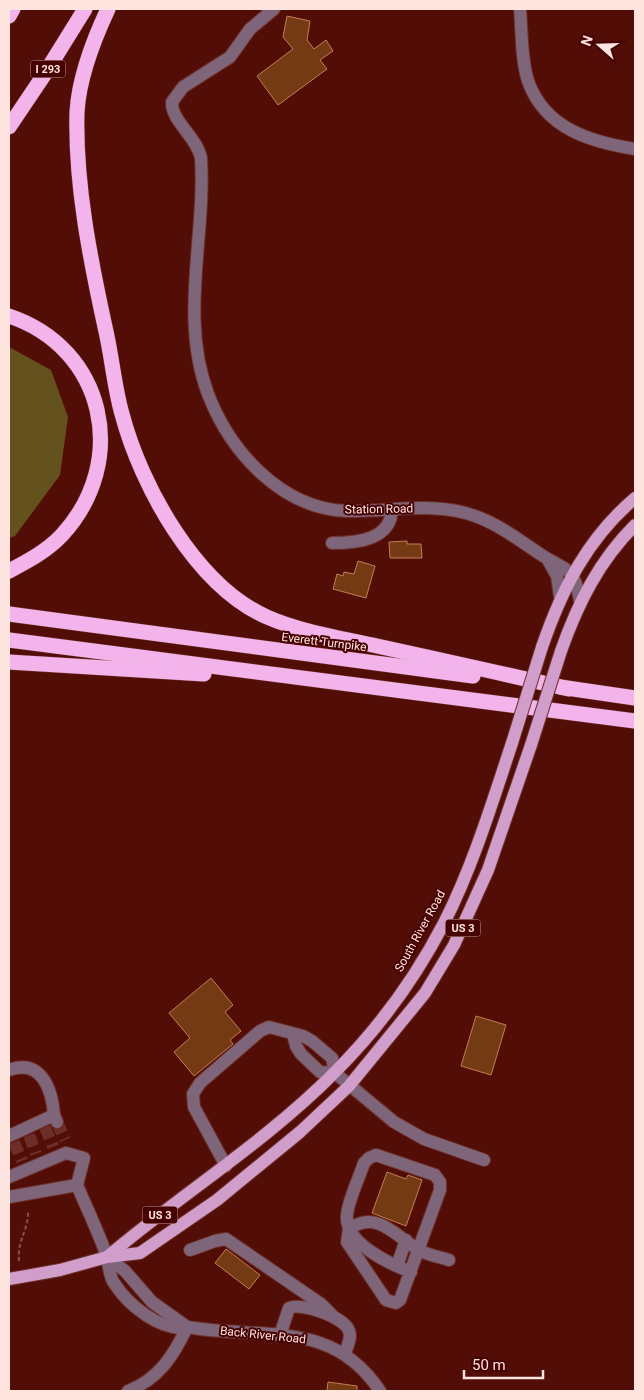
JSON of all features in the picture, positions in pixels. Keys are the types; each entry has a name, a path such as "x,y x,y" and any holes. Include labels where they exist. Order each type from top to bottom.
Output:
{"highway":[{"path":"9,16 14,9"},
{"name":"I 293","path":"9,126 44,75 85,9"},
{"path":"108,9 83,73 77,110 78,159 90,249 121,413 151,489 179,538 188,551 217,581 238,598 267,617 316,632 569,688"},
{"path":"9,316 31,325 52,338 77,364 94,397 100,421 101,446 97,470 89,493 72,521 62,534 44,550 9,571"},
{"name":"Everett Turnpike","path":"9,614 635,698"},
{"path":"9,640 635,721"},
{"path":"9,662 363,686"}],"main road":[{"name":"South River Road","path":"107,1257 226,1166 335,1073 393,1004 421,963 444,923 472,858 560,598 572,573 594,539 635,498"},
{"name":"US 3","path":"580,602 600,566 635,525"},
{"name":"South River Road","path":"9,1279 60,1270 107,1257 140,1253 216,1200 300,1132 349,1086 425,993 454,945 488,870 561,651 580,602"}],"street":[{"name":"Station Road","path":"274,9 250,29 230,57 183,87 174,97 172,107 174,113 198,145 202,169 195,282 195,335 199,361 208,394 224,427 238,449 252,465 285,492 302,500 345,511 426,509 474,515 495,525 548,560 572,573"},
{"path":"520,9 528,81 549,115 569,131 581,136 635,149"},
{"path":"332,542 360,542 384,531 392,520 392,509"},
{"path":"548,560 557,576 560,598"},
{"path":"572,573 576,581 580,602"},
{"path":"226,1166 194,1107 193,1094 200,1083 260,1031 269,1028 312,1041 332,1058 335,1073 381,1113 408,1132 484,1160"},
{"path":"293,1034 296,1046 320,1072 335,1073"},
{"path":"9,1070 22,1066 35,1070 45,1079 47,1090 53,1102 55,1118 11,1138"},
{"path":"9,1077 21,1072 30,1074 47,1090"},
{"path":"77,1185 12,1196 9,1179 23,1166 60,1149 84,1158 77,1185 107,1257"},
{"path":"376,1155 435,1175 440,1182 440,1190 419,1250 400,1300 396,1303 386,1300 347,1242 349,1229 346,1216 364,1163 369,1158 376,1155"},
{"path":"349,1229 358,1223 370,1222 394,1230 419,1250 449,1260"},
{"path":"349,1229 362,1245 387,1262 411,1272"},
{"path":"190,1250 214,1241 226,1239 346,1324 350,1332 345,1354"},
{"path":"397,1266 406,1240"},
{"name":"Back River Road","path":"107,1257 125,1271 152,1302 188,1326 280,1335 320,1342 345,1354 363,1368 380,1391"},
{"path":"280,1335 286,1312 293,1306 332,1315"},
{"path":"133,1390 167,1365 188,1326"}],"path":[{"path":"19,1260 19,1242 28,1221 28,1211"}],"shaded area":[{"path":"9,347 51,370 68,417 60,475 15,536 9,538"}],"building":[{"path":"287,16 310,21 307,40 314,49 326,40 333,51 320,60 327,69 278,105 257,76 293,49 283,37"},
{"path":"407,541 407,544 421,544 422,558 390,558 389,542"},
{"path":"358,561 375,566 366,598 333,589 337,574 343,576 344,572 354,574"},
{"path":"211,978 233,1005 225,1012 241,1031 230,1040 233,1044 194,1076 174,1052 190,1038 169,1013"},
{"path":"476,1016 506,1025 491,1075 461,1066"},
{"path":"387,1172 406,1179 408,1175 422,1180 406,1226 372,1213"},
{"path":"226,1249 260,1275 249,1289 215,1263"},
{"path":"328,1382 357,1386 357,1391 327,1391"}],"tunnel":[{"path":"57,1122 65,1140"},
{"path":"45,1127 53,1147"},
{"path":"29,1135 36,1154"},
{"path":"14,1142 22,1161"}]}
